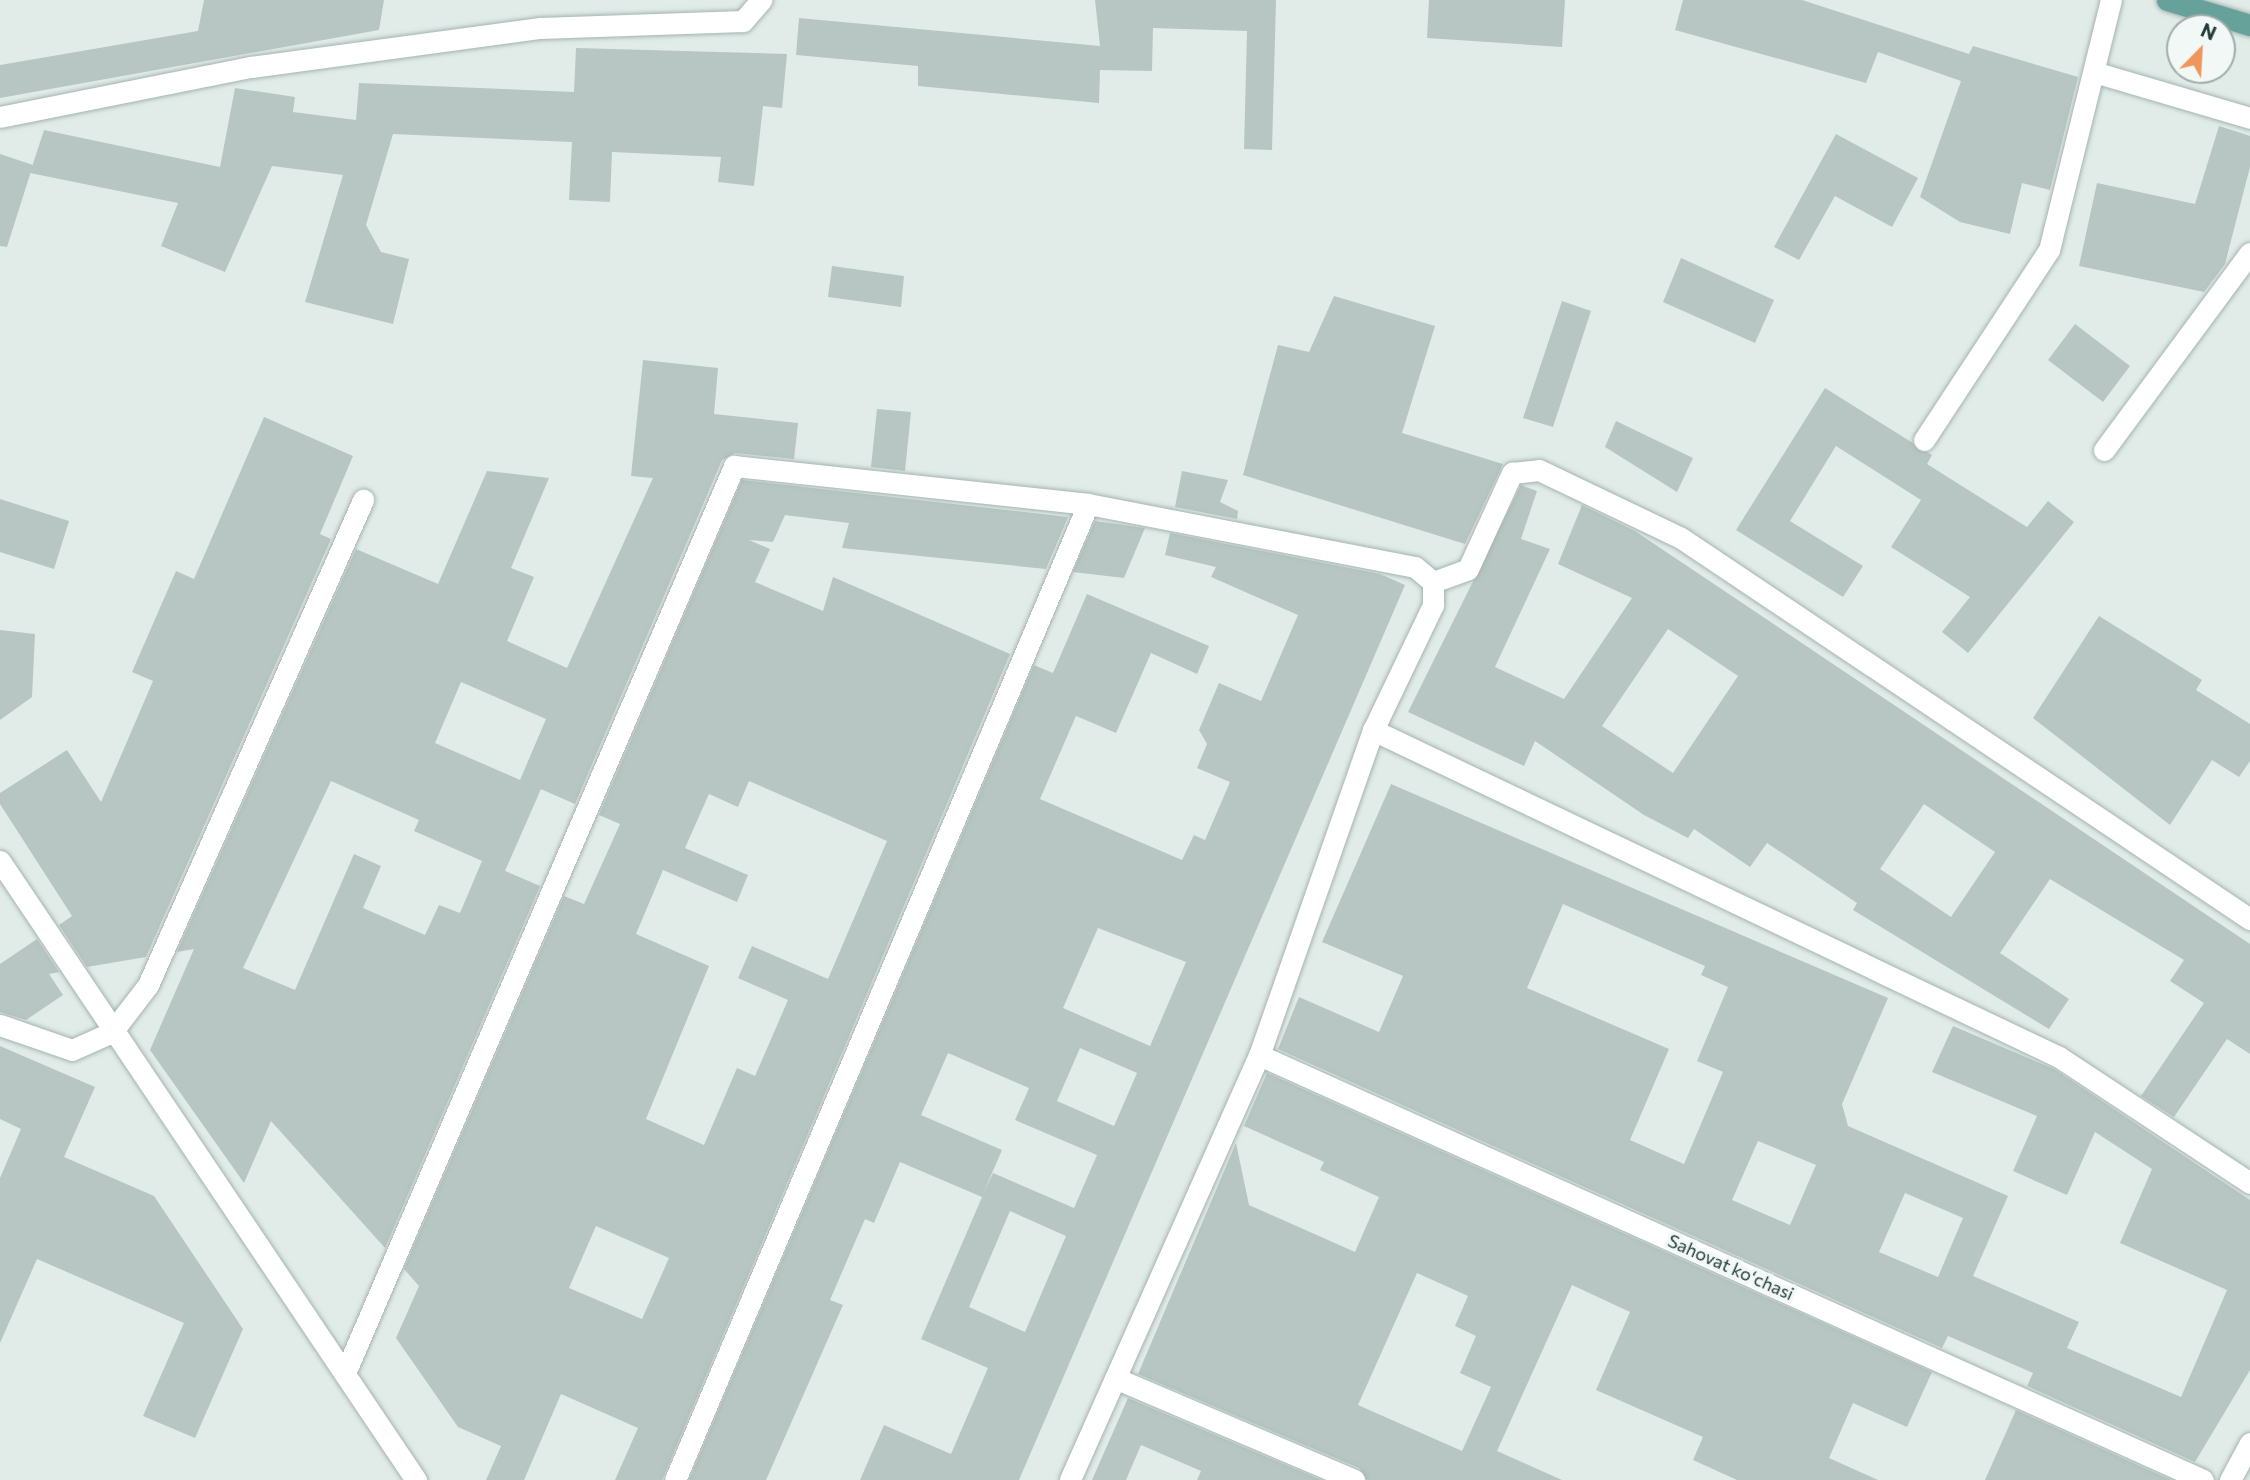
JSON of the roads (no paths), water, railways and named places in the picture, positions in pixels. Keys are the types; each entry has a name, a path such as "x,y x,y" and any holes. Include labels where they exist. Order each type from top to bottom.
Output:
{"main road":[{"path":"2167,0 2250,25"}],"street":[{"path":"0,117 251,67 526,30 743,21 761,0"},
{"path":"1924,440 2049,250 2111,0"},
{"path":"2094,72 2250,118"},
{"path":"2104,450 2250,253"},
{"path":"346,1371 734,466 1088,503 1415,567 1433,582"},
{"path":"1433,582 1468,569 1512,473 1539,470 1681,538 2250,919"},
{"path":"0,1025 72,1050 112,1032 148,985 363,500"},
{"path":"675,1480 1088,503"},
{"path":"1070,1480 1259,1055 1373,730 1433,605 1433,582"},
{"path":"1373,730 2059,1057 2250,1183"},
{"path":"0,861 112,1032 346,1371 416,1480"},
{"name":"Sahovat koʻchasi","path":"1259,1055 2203,1480"},
{"path":"1115,1377 1354,1480"},
{"path":"2230,1480 2250,1443"}]}
